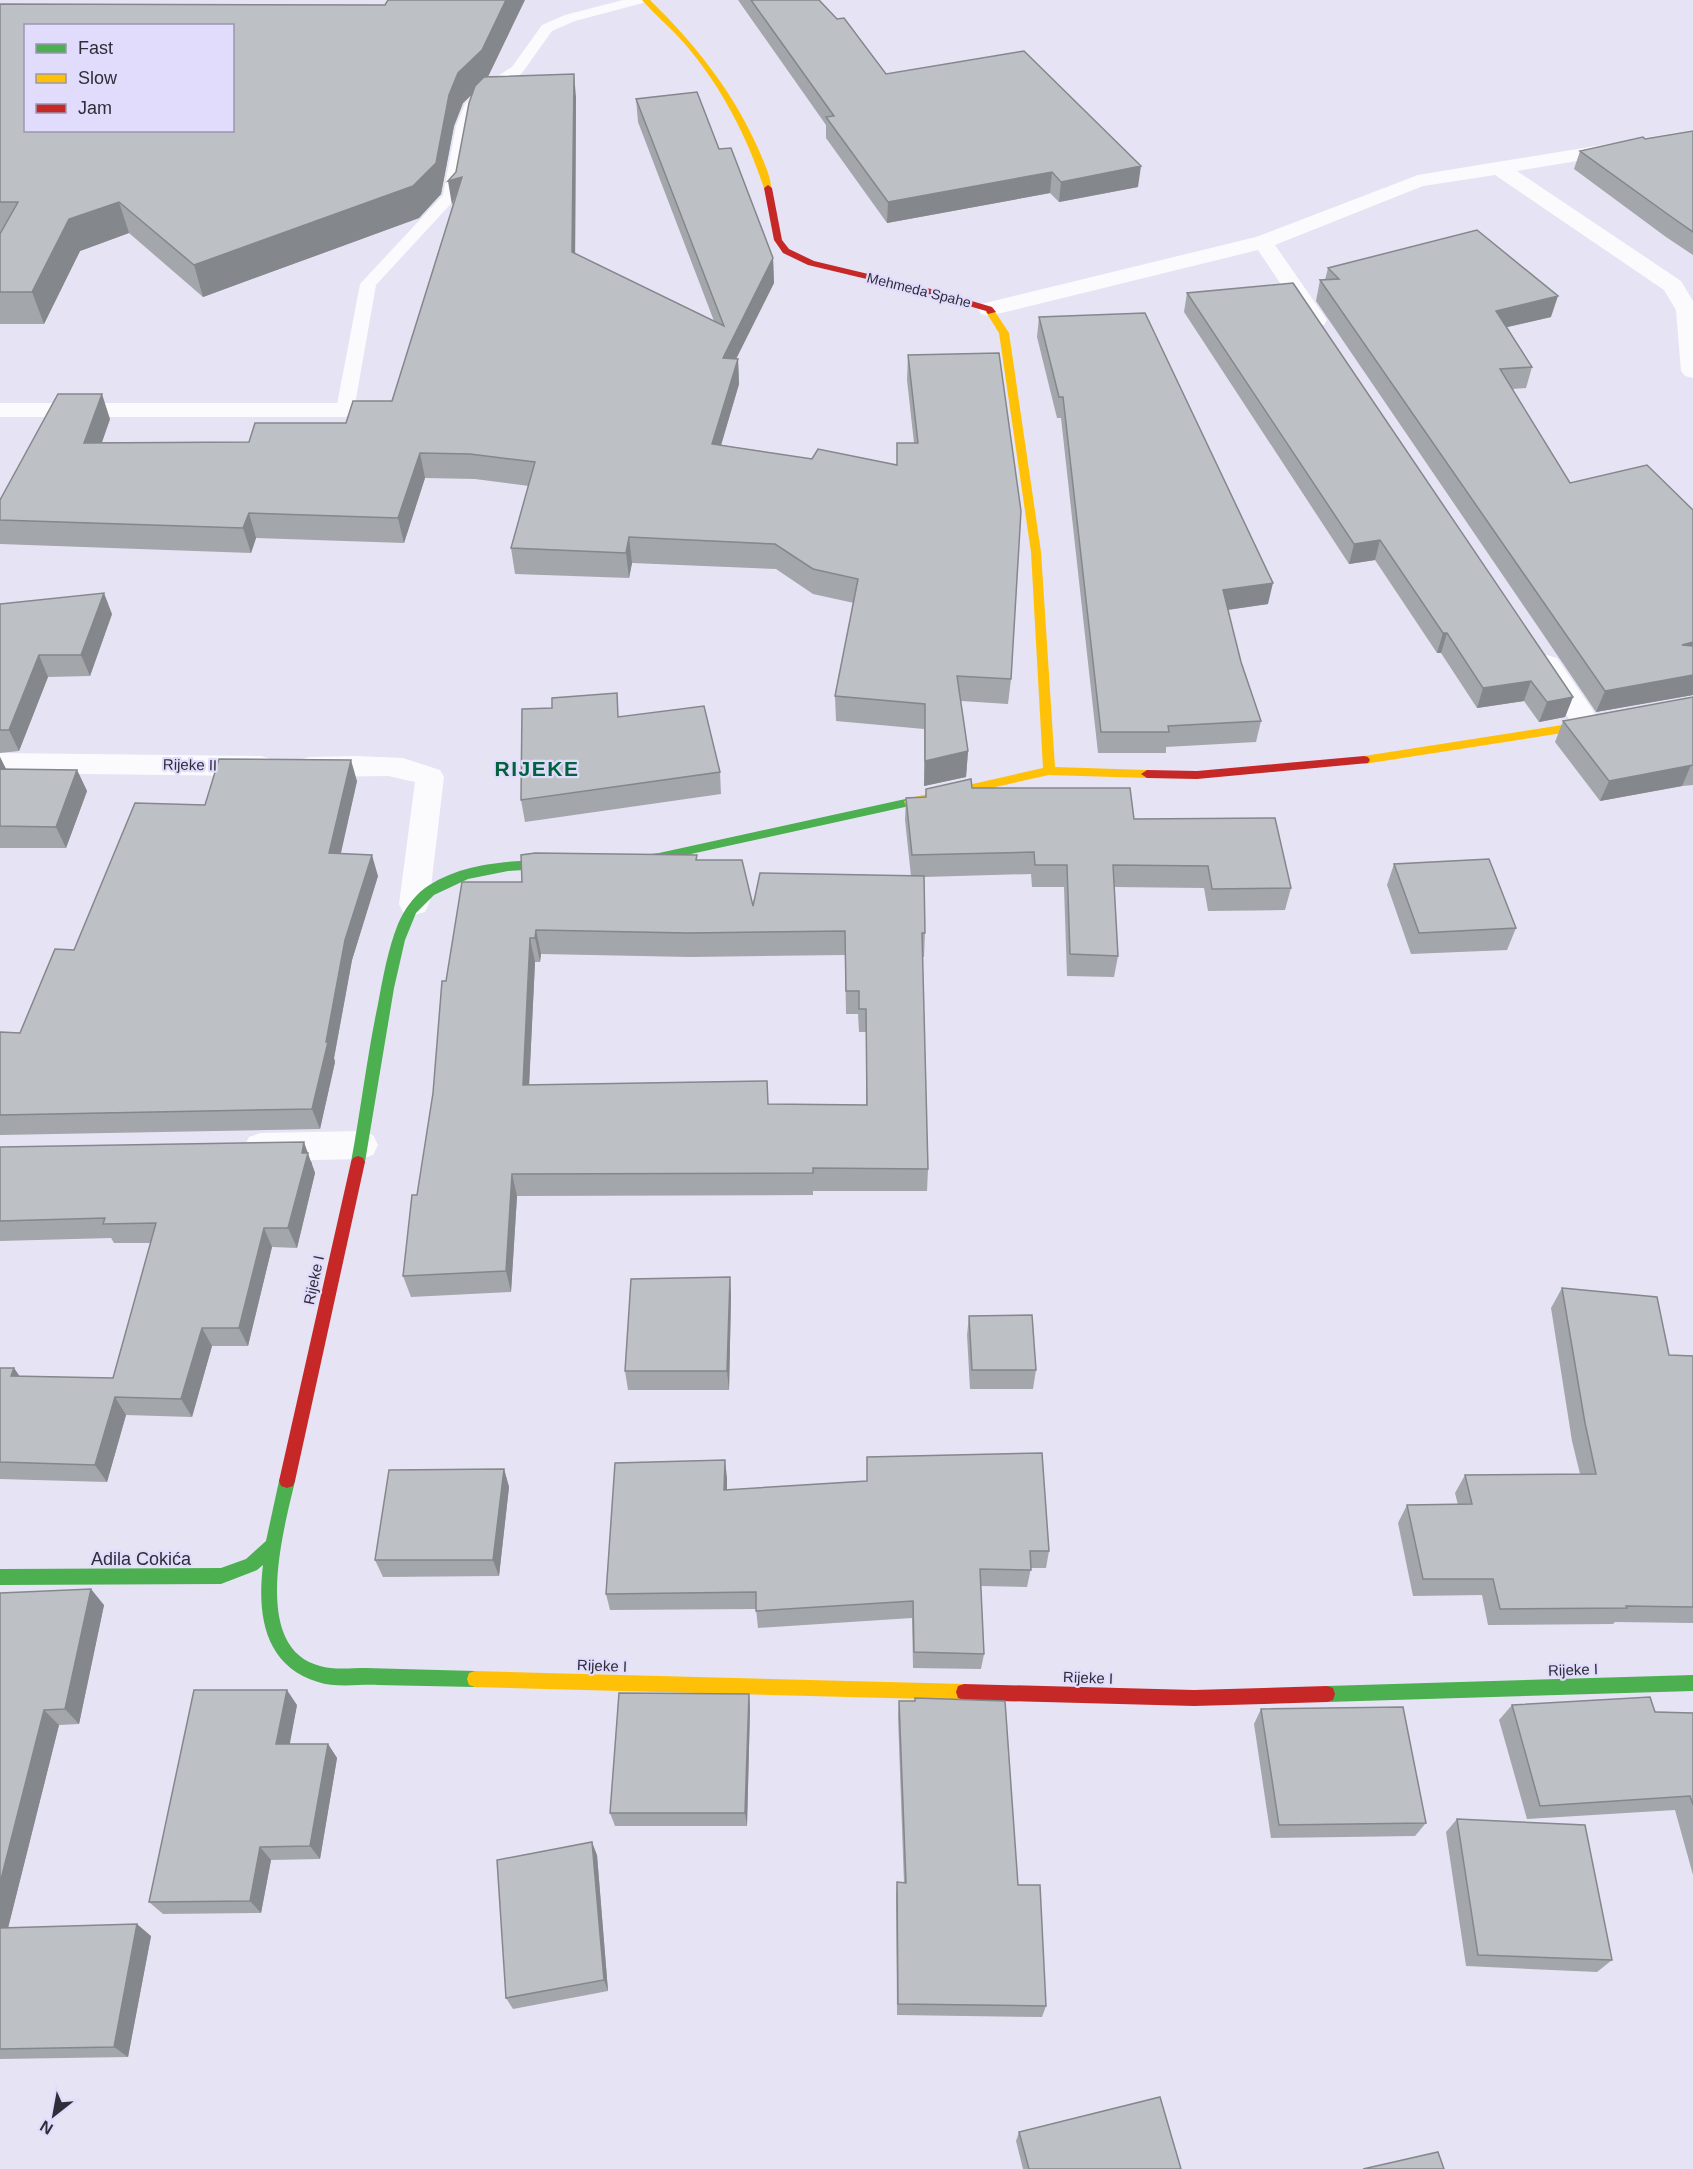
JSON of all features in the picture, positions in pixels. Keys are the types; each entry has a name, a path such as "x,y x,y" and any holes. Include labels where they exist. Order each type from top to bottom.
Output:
{"street":[{"name":"Mehmeda Spahe","path":"646,0 676,28 704,60 738,111 757,149 772,202 778,240 786,251 811,263 928,291 989,309 1004,333 1036,552 1049,771"},
{"path":"989,309 1263,242 1418,181 1693,136"},
{"path":"1500,169 1673,286 1687,310 1693,371"},
{"path":"1263,242 1329,340"},
{"path":"0,410 345,410"},
{"path":"1535,646 1588,726"},
{"path":"608,863 659,857 1049,771 1197,775 1360,761 1588,726 1693,705"},
{"name":"Rijeke II","path":"0,763 417,770 430,777 430,785 414,904"},
{"path":"414,904 439,885 472,874 539,864 586,864"},
{"name":"Rijeke I","path":"414,904 396,948 361,1145 273,1545 269,1601 272,1623 282,1647 297,1664 320,1674 1194,1698 1693,1683"},
{"path":"233,1147 361,1145"},
{"name":"Adila Cokića","path":"0,1577 221,1576 251,1564 273,1545"}],"lane":[{"path":"345,410 368,284 450,196 463,126 470,107 487,89 517,70 547,28 570,18 638,0"}],"building":[{"path":"388,0 506,0 482,50 458,73 449,95 436,163 413,186 194,265 119,202 69,219 32,292 0,292 0,234 18,202 0,202 0,4 385,5"},
{"path":"751,0 819,0 837,19 844,18 886,74 1024,51 1141,166 1061,182 1052,172 888,202 826,117 834,116"},
{"path":"574,74 572,252 724,326 636,99 697,92 719,149 731,148 773,258 723,358 738,359 712,444 812,459 818,449 897,465 897,443 918,443 908,355 999,353 1021,511 1011,679 957,676 968,751 925,761 925,704 835,696 858,579 813,569 775,544 629,537 626,553 511,548 535,462 470,454 420,453 398,518 249,513 243,528 0,520 0,500 58,394 102,394 84,443 249,442 255,423 346,423 353,401 392,401 462,177 448,181 456,172 469,103 475,86 484,77"},
{"path":"1693,131 1693,232 1580,151 1643,137 1645,139"},
{"path":"1477,230 1558,296 1496,311 1532,367 1500,369 1570,483 1647,465 1693,510 1693,642 1682,645 1693,646 1693,675 1605,691 1320,280 1339,279 1328,268"},
{"path":"1293,283 1573,697 1547,702 1531,681 1483,688 1447,633 1443,633 1380,540 1354,544 1187,293"},
{"path":"1145,313 1273,583 1223,590 1241,662 1261,721 1168,726 1169,732 1101,732 1063,397 1059,397 1039,317"},
{"path":"104,593 81,655 39,655 9,730 0,730 0,604"},
{"path":"617,693 618,717 704,706 720,772 521,800 522,709 552,708 552,698"},
{"path":"1693,697 1693,765 1609,781 1563,721"},
{"path":"219,759 351,760 329,853 372,855 345,940 326,1042 328,1042 312,1109 0,1115 0,1032 20,1033 55,949 74,950 135,803 205,805"},
{"path":"0,769 77,770 56,827 0,826"},
{"path":"971,779 972,788 1130,788 1134,819 1275,818 1291,888 1212,889 1208,866 1113,865 1118,956 1070,954 1067,865 1035,865 1034,852 912,855 906,798 926,797 926,789"},
{"path":"535,853 697,855 696,860 742,860 753,906 760,873 924,876 925,933 922,933 928,1169 813,1168 813,1173 512,1174 506,1271 403,1276 412,1195 417,1195 433,1093 442,981 446,981 462,882 522,882 521,855","holes":["536,930 688,933 845,931 846,991 859,991 859,1009 866,1009 867,1105 768,1104 767,1081 523,1085 530,938 535,938"]},
{"path":"1489,859 1516,928 1419,933 1394,864"},
{"path":"304,1142 302,1153 308,1153 288,1228 264,1228 239,1328 202,1328 181,1399 115,1397 95,1465 0,1462 0,1368 14,1368 11,1376 113,1378 156,1223 103,1224 105,1218 0,1221 0,1147"},
{"path":"730,1277 727,1371 625,1371 631,1279"},
{"path":"1562,1288 1657,1297 1669,1355 1693,1356 1693,1607 1500,1609 1493,1579 1423,1579 1407,1505 1472,1504 1465,1475 1596,1474"},
{"path":"1032,1315 1036,1370 972,1370 969,1316"},
{"path":"1042,1453 1049,1551 1030,1551 1031,1570 980,1569 984,1654 914,1652 913,1601 756,1611 756,1592 606,1594 615,1463 725,1460 724,1490 867,1481 867,1457"},
{"path":"504,1469 493,1560 375,1560 389,1470"},
{"path":"91,1589 65,1709 44,1710 0,1883 0,1593"},
{"path":"194,1690 287,1690 276,1744 328,1744 310,1846 260,1847 250,1901 149,1902"},
{"path":"619,1693 749,1694 745,1813 610,1813"},
{"path":"1650,1697 1655,1712 1693,1713 1693,1805 1690,1796 1540,1806 1512,1705"},
{"path":"915,1698 1005,1701 1018,1885 1040,1885 1046,2006 898,2004 897,1882 906,1883 899,1701 915,1701"},
{"path":"1403,1707 1426,1823 1279,1825 1261,1709"},
{"path":"1457,1819 1585,1825 1612,1960 1478,1955"},
{"path":"592,1842 604,1980 506,1998 497,1860"},
{"path":"137,1924 114,2047 0,2049 0,1928"},
{"path":"1160,2097 1181,2169 1029,2169 1019,2132"},
{"path":"1438,2152 1444,2169 1363,2169"}],"traffic: fast":[{"path":"627,861 659,857 910,802"},
{"path":"358,1162 387,988 399,940 411,910 429,891 465,875 508,867 567,864"},
{"path":"287,1481 270,1568 269,1592 270,1615 275,1635 292,1661 320,1675 475,1679"},
{"path":"0,1577 221,1576 251,1565 273,1545"},
{"path":"1327,1694 1693,1683"}],"traffic: slow":[{"path":"646,0 686,42 720,85 748,133 768,188"},
{"path":"991,312 1004,333 1036,552 1049,771"},
{"path":"1364,760 1588,725 1693,705"},
{"path":"910,802 1049,771 1147,774"},
{"path":"475,1679 964,1692"}],"traffic: jam":[{"path":"768,188 778,240 786,251 811,263 928,291 989,309 991,312"},
{"path":"1147,774 1197,775 1364,760"},
{"path":"287,1481 358,1162"},
{"path":"964,1692 1194,1698 1327,1694"}],"district":[{"name":"RIJEKE","path":"537,769"}]}
